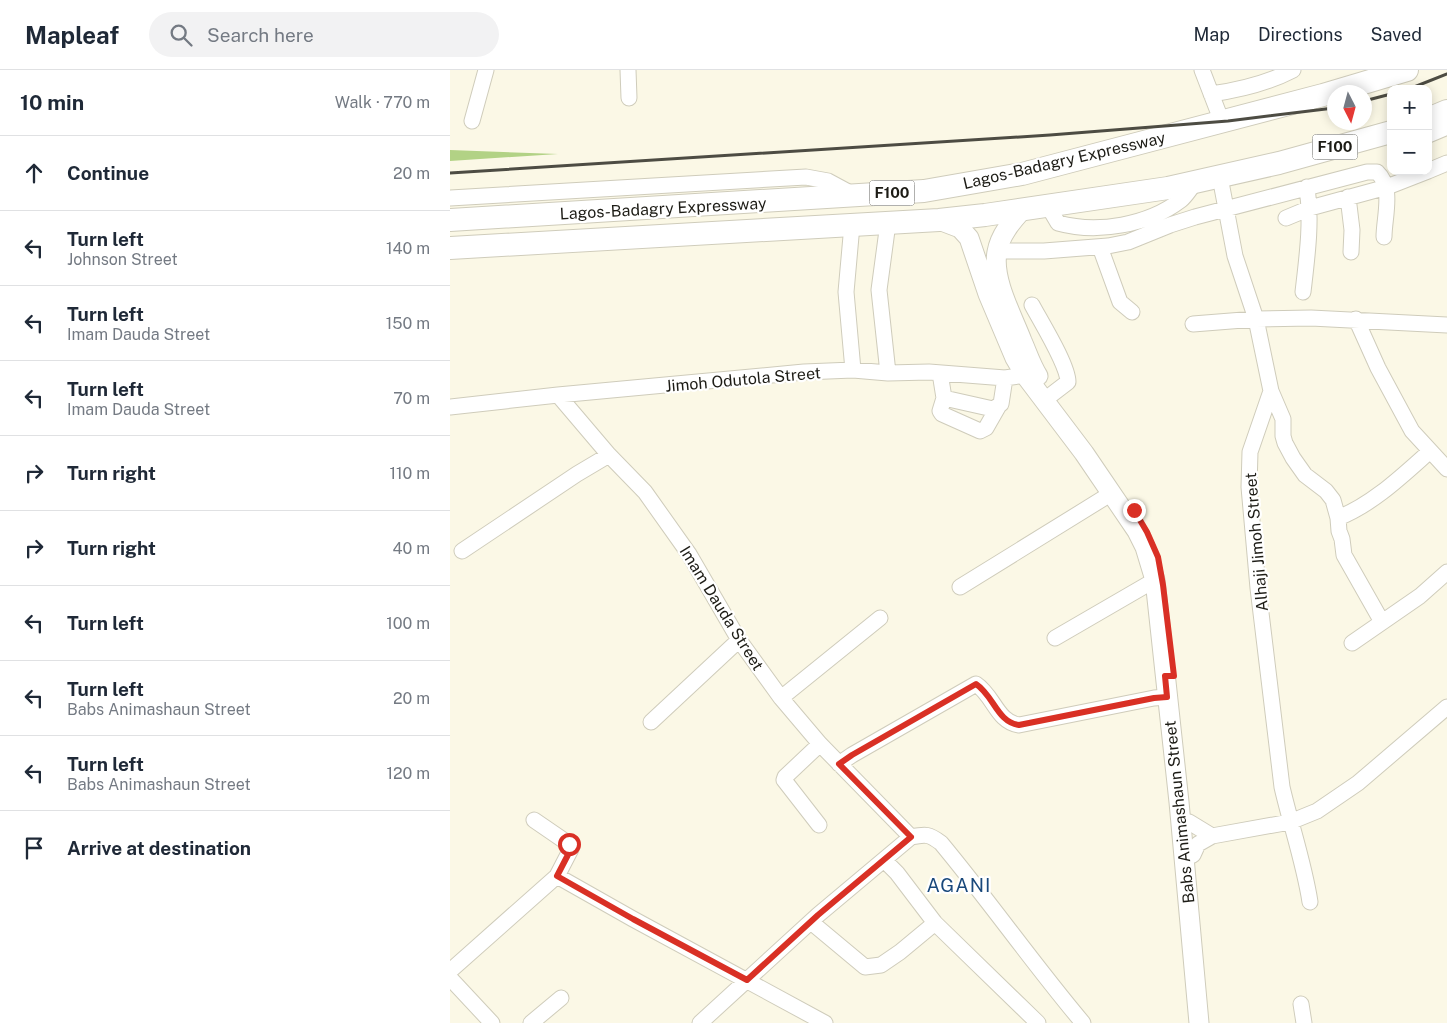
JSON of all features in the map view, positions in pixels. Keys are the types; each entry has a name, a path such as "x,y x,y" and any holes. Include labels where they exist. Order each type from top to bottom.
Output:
{"highway":[{"name":"F100","path":"1323,95 1407,70"},
{"name":"Lagos-Badagry Expressway","path":"450,220 924,191 1022,174 1323,95"},
{"name":"Lagos-Badagry Expressway","path":"450,248 985,216 1196,182 1279,163 1387,133"}],"main road":[{"name":"Lagos-Badagry Expressway","path":"1323,95 1339,83 1367,70"},
{"path":"1432,130 1443,122"},
{"name":"Lagos-Badagry Expressway","path":"1279,163 1327,158 1387,143"},
{"name":"Babs Animashaun Street","path":"1023,209 1011,222 1001,239 997,251 996,264 1002,289 1030,373 1137,531 1145,547 1155,580 1170,676 1193,855 1208,1023"},
{"name":"Babs Animashaun Street","path":"939,220 960,228 969,238 988,294 1015,358 1051,395 1120,488 1153,544 1158,557 1163,585 1170,676 1167,697 1199,1023"}],"street":[{"path":"472,121 486,70"},
{"path":"628,70 629,98"},
{"path":"1202,70 1222,122"},
{"path":"1211,94 1280,77 1293,70"},
{"path":"1432,169 1447,163"},
{"path":"997,251 1044,251 1100,247 1128,242 1170,225 1367,172 1377,172 1382,177 1386,187 1384,237"},
{"path":"1286,218 1310,208 1386,187 1418,175"},
{"path":"450,198 806,177 828,181 857,196"},
{"path":"1220,177 1235,256 1256,319 1271,391 1283,420 1285,443 1293,458 1310,480 1326,491 1333,500 1344,555 1382,622"},
{"path":"1048,206 1058,222 1072,226 1096,228 1127,224 1142,220 1182,199 1196,182"},
{"path":"1303,292 1310,208 1307,187"},
{"path":"1348,197 1352,230 1351,252"},
{"path":"888,223 879,290 888,373"},
{"path":"852,225 846,292 852,370"},
{"path":"1100,247 1120,302 1132,312"},
{"path":"1032,305 1063,364 1068,378 1068,382 1064,386 1051,395"},
{"path":"1193,324 1256,319 1311,318 1447,325"},
{"path":"1356,319 1400,412 1429,452 1447,469"},
{"name":"Jimoh Odutola Street","path":"450,408 558,395 804,372 852,370 888,373 940,373 1005,378 1030,373"},
{"path":"940,373 944,398 940,411 942,414 980,431 986,428 1001,404 1005,378"},
{"name":"Alhaji Jimoh Street","path":"1271,391 1250,452 1250,508 1282,788 1303,865 1310,902"},
{"name":"Imam Dauda Street","path":"558,395 609,455 651,500 688,554 739,640 781,698 820,744 911,837"},
{"path":"944,398 993,409 998,407"},
{"path":"1338,518 1370,500 1400,478 1429,452"},
{"path":"462,551 570,478 609,455"},
{"path":"960,587 1112,493"},
{"path":"1352,643 1420,596 1447,572"},
{"path":"1055,638 1155,580"},
{"path":"781,698 880,618"},
{"path":"651,722 739,640"},
{"path":"839,764 976,684 982,688 1005,719 1011,724 1019,725 1167,697"},
{"path":"1193,855 1198,844 1212,836 1290,822 1316,811 1358,783 1447,707"},
{"path":"818,825 784,780 820,744"},
{"path":"450,971 557,876 571,849 569,844 534,820"},
{"path":"1189,822 1212,836"},
{"path":"700,1023 811,922 911,837 924,834 931,836 941,843 1083,1023"},
{"path":"884,860 897,873 935,923 1038,1023"},
{"path":"557,876 641,924 825,1023"},
{"path":"811,922 865,968 881,965 935,923"},
{"path":"450,978 492,1023"},
{"path":"531,1023 561,998"},
{"path":"1301,1004 1304,1023"}],"green space":[{"path":"450,150 558,154 450,161"}],"railway":[{"path":"1419,85 1447,74"},
{"path":"1372,99 1387,95"},
{"path":"450,173 1050,135 1228,121 1327,109"}],"district":[{"name":"AGANI","path":"959,885"}],"route":[{"path":"569,844 571,849 557,876 698,955 747,980 818,915 911,837 839,764 852,755 976,684 982,688 1005,719 1011,724 1019,725 1167,697 1165,676 1174,676 1163,585 1158,557 1153,544 1134,510"}]}
